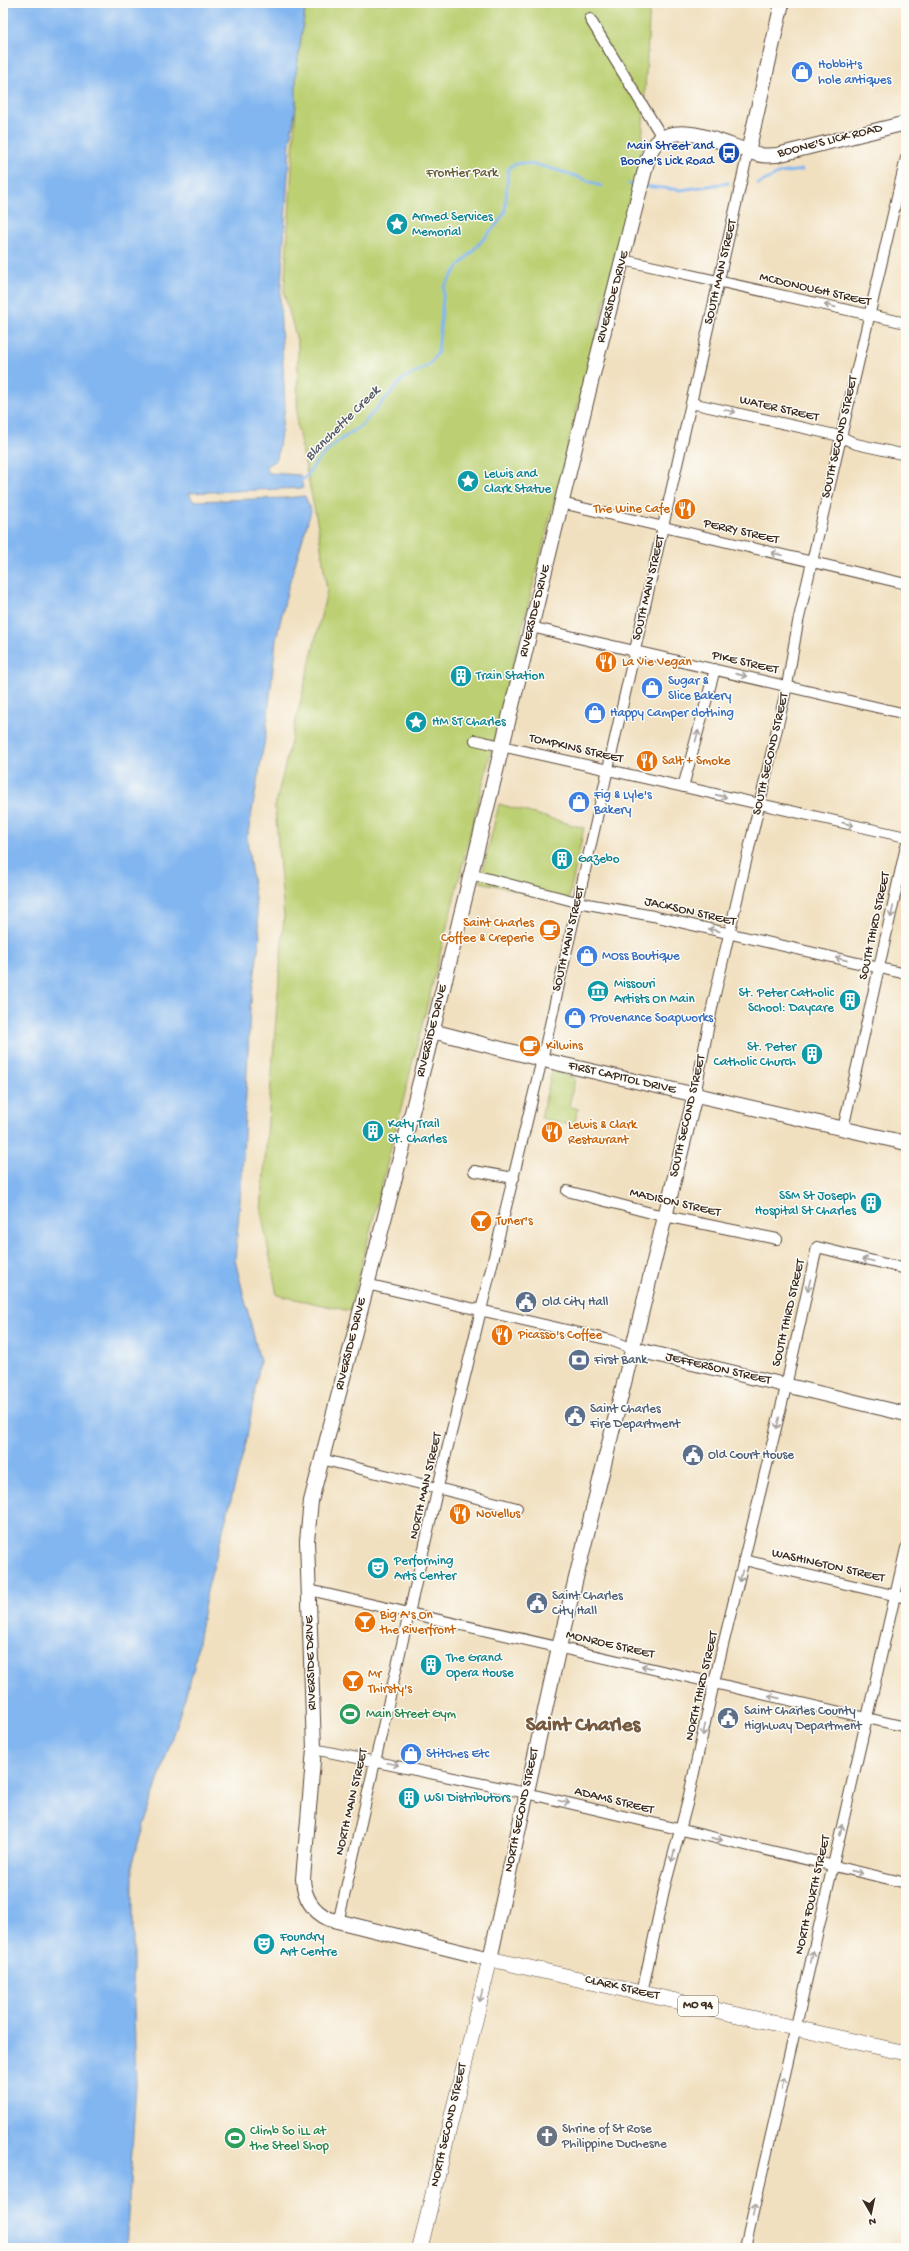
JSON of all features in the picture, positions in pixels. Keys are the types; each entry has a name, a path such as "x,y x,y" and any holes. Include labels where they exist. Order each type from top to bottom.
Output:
{"main road":[{"name":"CLARK STREET","path":"490,1959 906,2053"},
{"name":"NORTH SECOND STREET","path":"420,2248 490,1959"}],"street":[{"name":"SOUTH MAIN STREET","path":"480,1312 542,1059 782,3"},
{"path":"590,19 662,137"},
{"name":"BOONE'S LICK ROAD","path":"662,137 682,132 733,145 748,152 763,156 788,154 906,123"},
{"name":"RIVERSIDE DRIVE","path":"338,1923 321,1915 313,1908 303,1889 314,1749 308,1522 321,1459 432,1031 594,368 647,163 653,145 662,137"},
{"name":"SOUTH SECOND STREET","path":"634,1349 695,1095 707,1028 787,686 798,622 868,315 902,194 906,158"},
{"name":"MCDONOUGH STREET","path":"623,260 906,323"},
{"name":"WATER STREET","path":"691,403 840,436 856,444 906,455"},
{"name":"PERRY STREET","path":"570,505 906,584"},
{"name":"PIKE STREET","path":"531,627 906,714"},
{"path":"683,787 715,669"},
{"name":"TOMPKINS STREET","path":"475,740 906,837"},
{"name":"SOUTH THIRD STREET","path":"843,1130 906,846"},
{"name":"JACKSON STREET","path":"470,874 577,902 653,916 906,974"},
{"name":"FIRST CAPITOL DRIVE","path":"432,1031 542,1059 843,1130 906,1143"},
{"path":"474,1171 514,1178"},
{"name":"MADISON STREET","path":"567,1191 665,1216 777,1239"},
{"name":"SOUTH THIRD STREET","path":"786,1385 817,1247 906,1269"},
{"name":"JEFFERSON STREET","path":"366,1284 480,1312 610,1340 634,1349 906,1414"},
{"name":"NORTH MAIN STREET","path":"338,1923 374,1760 480,1312"},
{"name":"NORTH SECOND STREET","path":"490,1959 559,1646 634,1349"},
{"name":"NORTH THIRD STREET","path":"642,1993 664,1890 680,1830 786,1385"},
{"path":"321,1459 517,1508"},
{"name":"NORTH FOURTH STREET","path":"745,2248 906,1548"},
{"name":"WASHINGTON STREET","path":"744,1560 906,1598"},
{"name":"MONROE STREET","path":"309,1590 559,1646 906,1727"},
{"name":"ADAMS STREET","path":"314,1749 374,1760 526,1793 833,1867 906,1883"},
{"name":"CLARK STREET","path":"338,1923 490,1959"}],"green space":[{"name":"Frontier Park","path":"306,3 650,3 642,143 644,145 350,1311 277,1295 261,1211 284,916 275,807 327,591 318,526 297,425 298,344 284,293 296,105 296,74"},
{"path":"499,804 584,828 568,903 480,882"},
{"path":"552,1071 575,1078 569,1106 578,1109 574,1126 541,1118"}],"water":[{"path":"3,3 306,3 296,74 296,105 290,143 280,302 285,407 277,459 265,467 269,473 300,475 303,488 189,493 193,501 305,496 311,511 288,588 276,640 266,733 247,839 260,936 250,1009 242,1177 235,1260 260,1361 246,1443 207,1591 193,1672 133,1859 133,1967 136,2085 126,2248 3,2248"}],"waterway":[{"name":"Blanchette Creek","path":"299,481 305,478 317,461 337,442 361,426 403,379 429,365 438,352 444,287 458,267 497,224 505,212 508,170 510,168 516,164 534,164 558,170 601,186"},
{"path":"758,184 780,173 802,170"},
{"name":"Blanchette Creek","path":"644,186 681,190 728,183"},
{"name":"Blanchette Creek","path":"629,184 637,185"}],"place":[{"name":"Hobbit's hole antiques","path":"802,72"},
{"name":"Main Street and Boone's Lick Road","path":"729,153"},
{"name":"Armed Services Memorial","path":"397,224"},
{"name":"Lewis and Clark Statue","path":"468,481"},
{"name":"The Wine Cafe","path":"685,509"},
{"name":"La Vie Vegan","path":"606,662"},
{"name":"Train Station","path":"461,676"},
{"name":"Sugar & Slice Bakery","path":"652,688"},
{"name":"Happy Camper clothing","path":"595,713"},
{"name":"HM ST Charles","path":"416,722"},
{"name":"Salt + Smoke","path":"647,761"},
{"name":"Fig & Lyle's Bakery","path":"579,802"},
{"name":"Gazebo","path":"562,859"},
{"name":"Saint Charles Coffee & Creperie","path":"550,930"},
{"name":"MOss Boutique","path":"587,956"},
{"name":"Missouri Artists On Main","path":"598,991"},
{"name":"St. Peter Catholic School: Daycare","path":"850,1000"},
{"name":"Provenance Soapworks","path":"575,1018"},
{"name":"Kilwins","path":"530,1046"},
{"name":"St. Peter Catholic Church","path":"812,1054"},
{"name":"Katy Trail St. Charles","path":"373,1131"},
{"name":"Lewis & Clark Restaurant","path":"552,1132"},
{"name":"SSM St Joseph Hospital St Charles","path":"871,1203"},
{"name":"Tuner's","path":"481,1221"},
{"name":"Old City Hall","path":"526,1302"},
{"name":"Picasso's Coffee","path":"502,1335"},
{"name":"First Bank","path":"579,1360"},
{"name":"Saint Charles Fire Department","path":"575,1416"},
{"name":"Old Court House","path":"693,1455"},
{"name":"Novellus","path":"460,1514"},
{"name":"Performing Arts Center","path":"378,1568"},
{"name":"Saint Charles City Hall","path":"537,1603"},
{"name":"Big A's On the Riverfront","path":"365,1622"},
{"name":"The Grand Opera House","path":"431,1665"},
{"name":"Mr Thirsty's","path":"353,1681"},
{"name":"Main Street Gym","path":"350,1714"},
{"name":"Saint Charles County Highway Department","path":"728,1718"},
{"name":"Stitches Etc","path":"411,1754"},
{"name":"WSI Distributors","path":"409,1798"},
{"name":"Foundry Art Centre","path":"264,1944"},
{"name":"Shrine of St Rose Philippine Duchesne","path":"547,2136"},
{"name":"Climb So iLL at the Steel Shop","path":"235,2138"}],"district":[{"name":"Saint Charles","path":"583,1726"}]}
